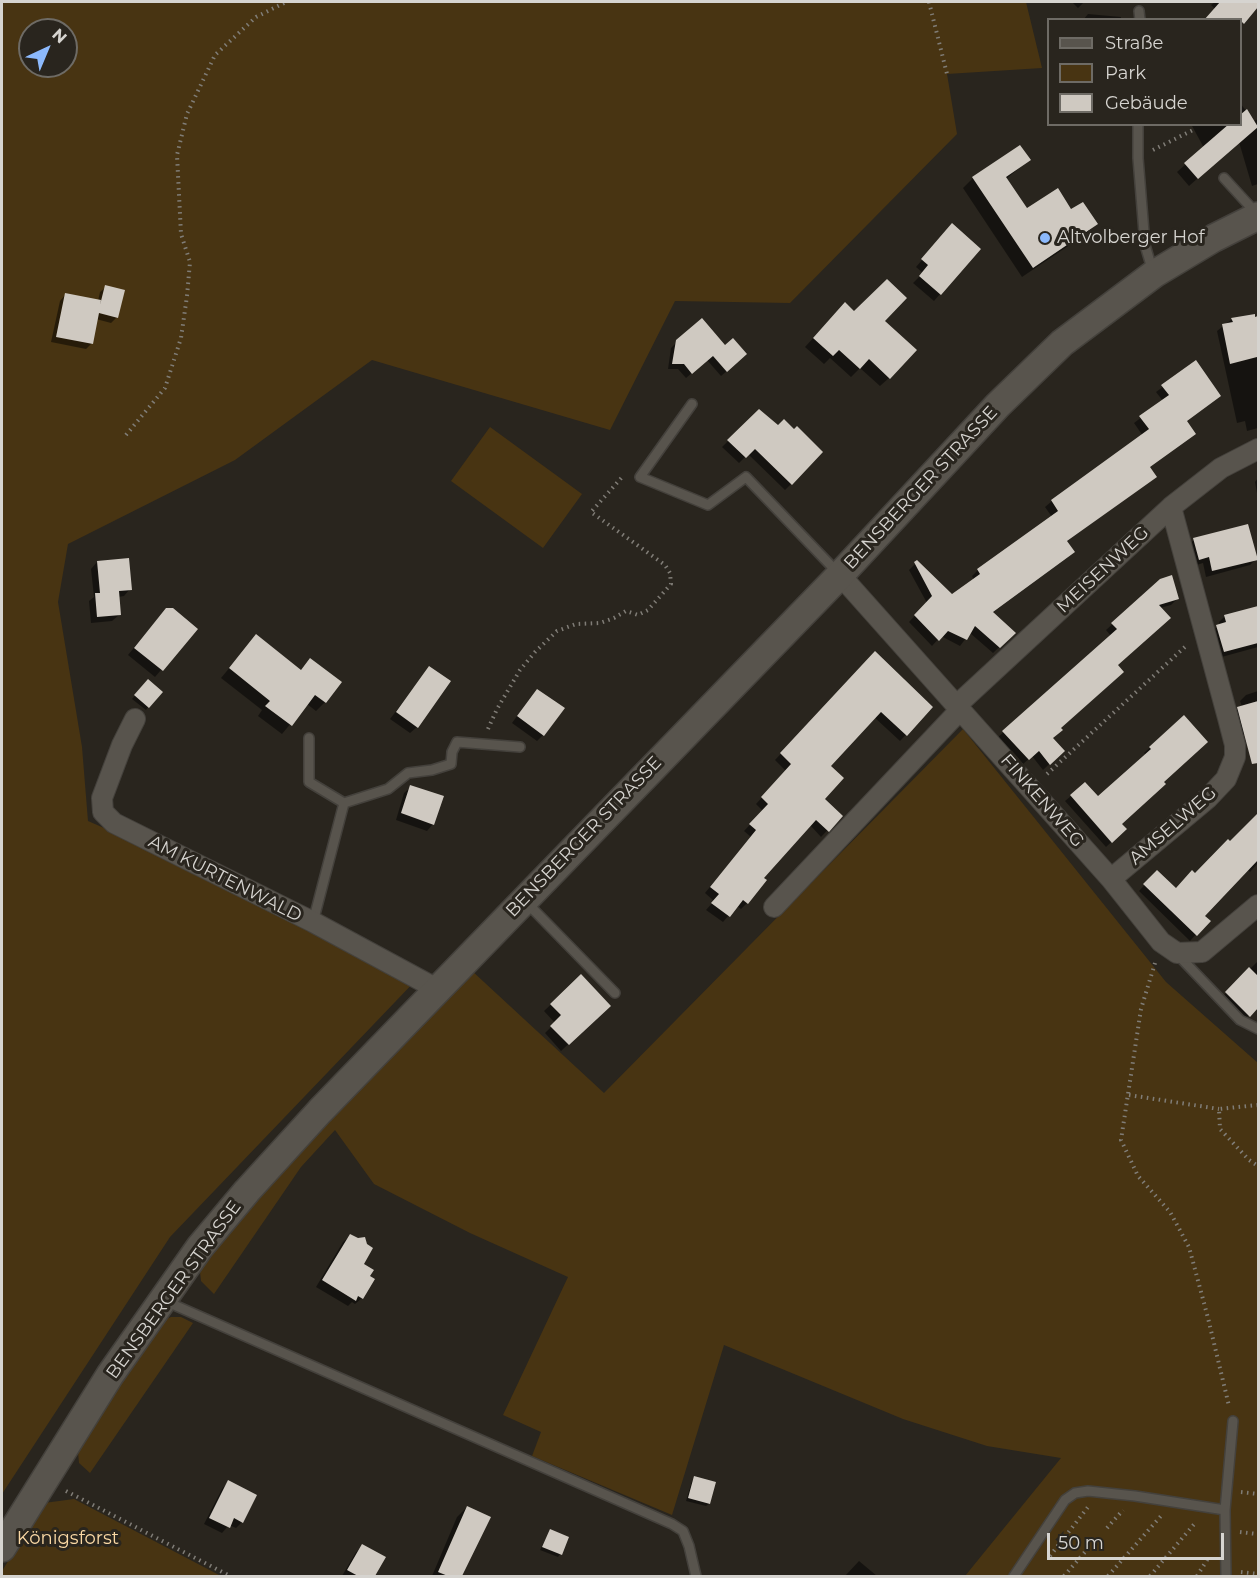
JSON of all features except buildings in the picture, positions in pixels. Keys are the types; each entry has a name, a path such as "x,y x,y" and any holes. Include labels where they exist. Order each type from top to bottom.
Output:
{"main road":[{"name":"BENSBERGER STRASSE","path":"2,1548 110,1375 200,1247 247,1191 320,1111 840,575 998,405 1062,343 1154,274 1214,238 1258,216"}],"street":[{"name":"MEISENWEG","path":"959,707 1171,507 1221,468 1258,449"},
{"name":"AMSELWEG","path":"1111,879 1208,798 1226,779 1235,757 1235,745 1171,507"},
{"name":"FINKENWEG","path":"840,575 1169,947"},
{"path":"774,907 959,707"},
{"name":"AM KURTENWALD","path":"135,720 122,745 102,798 103,812 114,823 313,922 437,989"},
{"path":"1169,947 1202,952 1258,905"}],"lane":[{"path":"1138,126 1138,158 1145,245 1154,274"},
{"path":"1224,178 1258,216"},
{"path":"692,404 640,477 708,505 746,477 840,575"},
{"path":"309,738 309,782 344,803 388,789 408,773 432,770 451,764 452,752 458,742 520,747"},
{"path":"313,922 344,803"},
{"path":"524,900 615,993"},
{"path":"1169,947 1240,1020 1258,1029"},
{"path":"163,1300 672,1524 683,1531 696,1576"},
{"path":"1226,1576 1225,1510 1233,1421"},
{"path":"1014,1576 1065,1500 1074,1493 1099,1493 1225,1510"}],"path":[{"path":"126,435 165,388 181,338 190,262 181,234 177,155 187,114 215,55 256,17 286,2"},
{"path":"929,2 947,74"},
{"path":"1146,153 1193,130"},
{"path":"482,743 497,709 520,670 557,631 576,624 600,623 626,611 638,615 648,609 671,584 670,573 665,565 591,512 627,471 640,477"},
{"path":"1030,789 1203,630"},
{"path":"1169,947 1141,1009 1121,1140 1138,1176 1170,1212 1189,1247 1233,1421"},
{"path":"1129,1095 1219,1108 1258,1105"},
{"path":"1219,1108 1220,1129 1249,1160 1258,1166"},
{"path":"44,1482 78,1496 230,1576"},
{"path":"1049,1557 1099,1493"},
{"path":"1108,1576 1173,1502"},
{"path":"1150,1576 1208,1508"},
{"path":"1064,1576 1085,1552"}],"green space":[{"path":"2,2 1026,2 1042,68 947,74 957,134 790,303 675,301 610,430 372,360 235,460 68,544 58,602 82,747 88,821 340,931 418,978 170,1237 2,1494"},
{"path":"490,427 582,494 543,548 451,481"},
{"path":"963,729 1166,982 1258,1063 1258,1576 965,1576 1061,1458 987,1446 903,1419 724,1345 672,1515 532,1456 541,1432 503,1415 568,1277 470,1233 374,1184 335,1130 301,1167 214,1294 201,1281 200,1272 203,1263 264,1191 471,970 604,1093"},
{"path":"171,1317 181,1317 193,1323 90,1473 79,1463 78,1452 118,1384 161,1321"},
{"name":"Königsforst","path":"74,1499 221,1576 2,1576 2,1571 44,1503"}],"place":[{"name":"Altvolberger Hof","path":"1045,238"}]}
